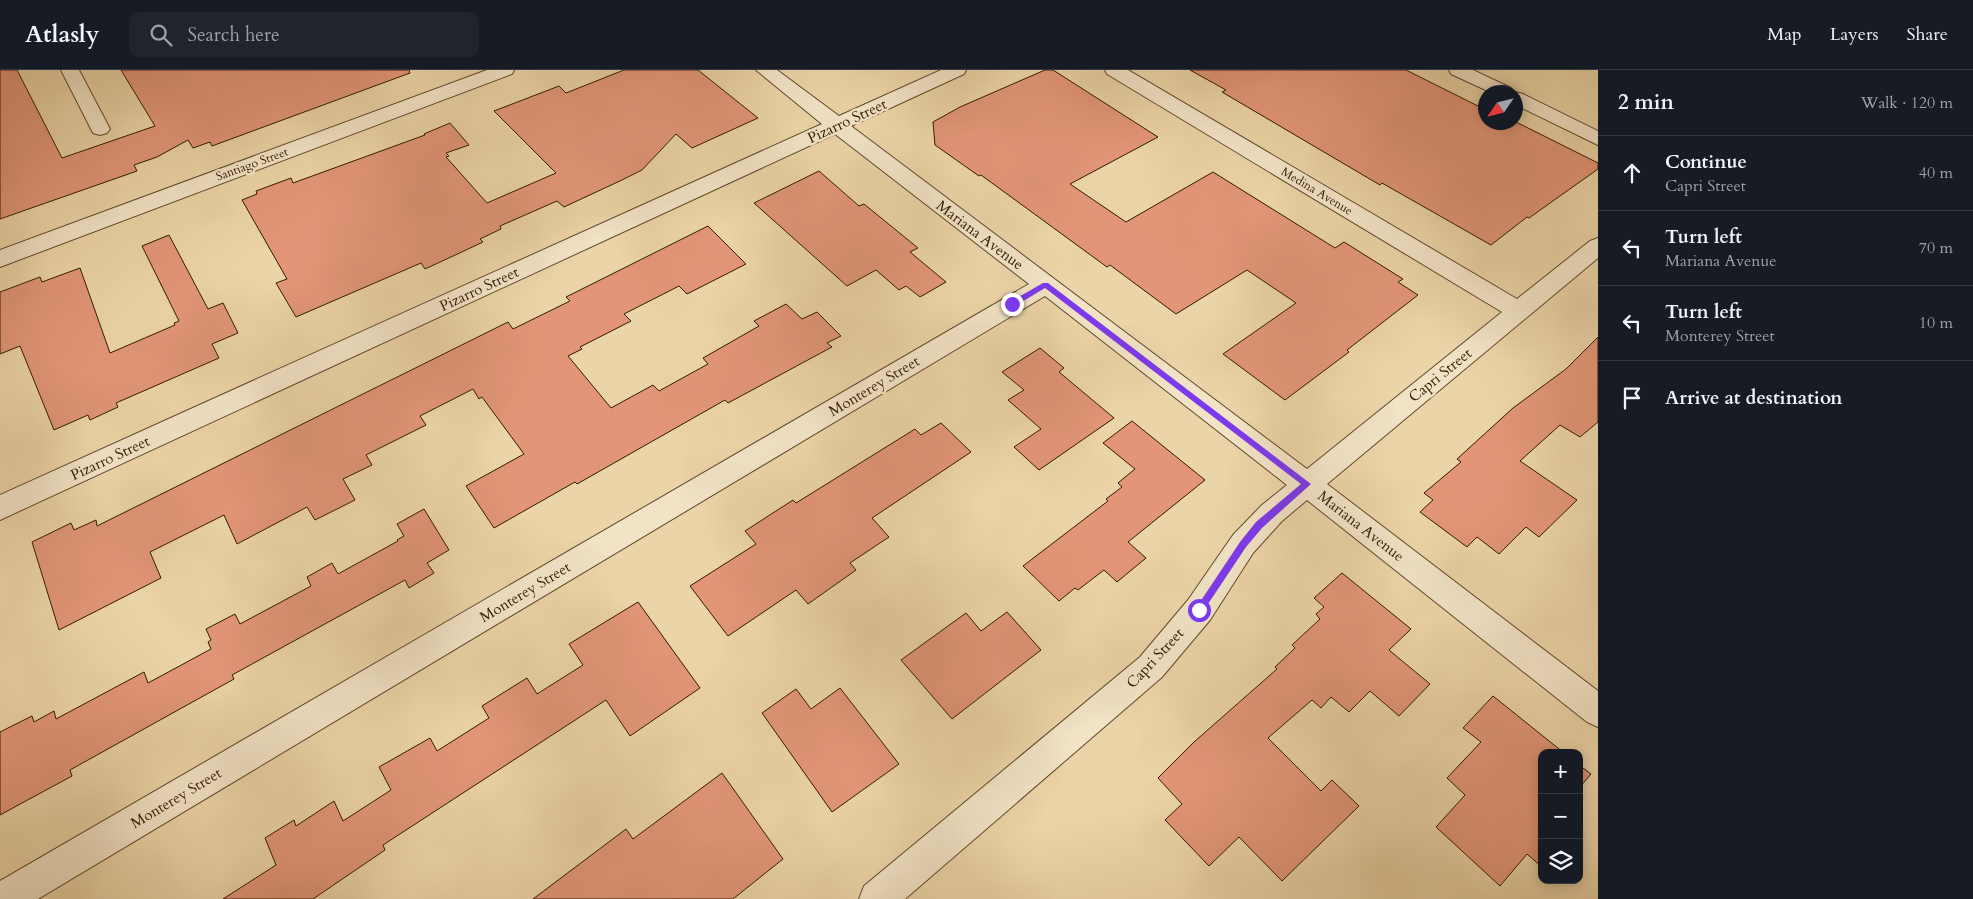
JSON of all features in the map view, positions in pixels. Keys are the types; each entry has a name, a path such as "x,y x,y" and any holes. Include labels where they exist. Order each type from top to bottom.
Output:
{"street":[{"path":"70,70 100,129"},
{"name":"Santiago Street","path":"0,259 505,70"},
{"name":"Mariana Avenue","path":"765,70 1307,484 1598,711"},
{"name":"Pizarro Street","path":"0,508 957,70"},
{"name":"Medina Avenue","path":"1114,70 1519,311"},
{"path":"1458,70 1489,85"},
{"path":"1523,102 1598,139"},
{"name":"Capri Street","path":"877,899 1134,683 1199,610 1243,544 1259,525 1598,246"},
{"name":"Monterey Street","path":"4,899 1046,285"}],"building":[{"path":"0,70 17,70 62,158 155,126 121,70 409,70 410,73 212,146 210,142 193,148 188,140 157,157 134,165 137,171 0,219"},
{"path":"624,70 698,70 758,118 692,148 676,134 642,170 622,180 564,207 557,201 500,226 501,229 480,239 483,242 425,269 421,263 296,317 276,283 287,279 242,200 257,194 256,191 291,178 293,183 425,135 450,123 469,145 446,153 449,156 446,157 487,203 556,173 494,111 559,86 566,93"},
{"path":"1045,70 1053,70 1158,137 1070,184 1126,222 1213,172 1335,248 1344,242 1403,279 1398,282 1418,295 1347,350 1349,352 1285,400 1223,354 1296,303 1247,270 1176,314 1110,265 1107,267 981,175 979,176 935,145 933,122 960,107"},
{"path":"1190,70 1406,70 1478,106 1478,130 1523,130 1523,126 1598,163 1598,169 1529,218 1527,217 1491,245 1382,183 1380,185 1222,92 1226,90"},
{"path":"819,171 859,206 864,204 918,248 910,252 946,282 920,297 906,286 899,290 876,270 847,286 754,203"},
{"path":"708,226 746,264 687,294 679,286 624,314 631,321 580,347 582,349 568,356 611,408 653,385 659,391 708,364 703,358 759,326 754,321 786,304 802,319 817,312 841,336 827,343 832,347 728,403 725,400 577,484 575,482 494,528 466,486 524,454 482,397 479,399 473,389 420,416 426,425 366,455 372,465 343,479 355,500 315,520 307,507 237,544 224,515 150,552 161,578 59,630 32,542 71,523 74,530 96,520 97,526 508,322 513,329 570,301 566,297"},
{"path":"169,235 208,309 223,303 238,333 212,344 219,358 116,403 118,407 90,420 88,415 54,430 20,346 0,354 0,292 40,277 42,282 80,268 110,353 175,325 174,323 179,321 142,246"},
{"path":"1598,337 1598,422 1580,437 1560,425 1520,461 1577,500 1539,537 1526,527 1499,554 1477,537 1467,547 1420,512 1433,500 1424,493 1461,462 1457,459 1513,408 1566,369"},
{"path":"1040,348 1064,368 1059,372 1114,418 1039,470 1014,447 1041,429 1008,400 1024,390 1002,372"},
{"path":"1132,421 1205,480 1128,542 1146,558 1117,582 1104,570 1078,590 1075,588 1059,601 1023,566 1108,501 1106,499 1122,487 1118,483 1135,469 1103,443"},
{"path":"941,423 971,452 872,518 889,537 850,563 856,570 808,604 796,590 728,636 690,586 756,544 745,531 793,500 796,503 915,429 921,435"},
{"path":"424,509 449,550 427,563 434,573 409,588 405,580 232,675 234,679 70,770 72,776 0,815 0,732 32,716 34,722 54,711 56,719 144,672 148,683 211,649 208,642 211,640 206,629 235,614 240,624 311,586 307,577 332,563 338,574 398,541 404,536 397,524"},
{"path":"1342,573 1411,629 1389,650 1430,684 1399,716 1370,691 1349,712 1331,697 1321,708 1312,700 1268,738 1321,791 1332,780 1359,806 1282,881 1239,837 1209,866 1165,820 1182,804 1158,778 1194,742 1277,669 1275,667 1295,648 1292,645 1320,619 1316,614 1324,607 1314,598"},
{"path":"638,602 700,688 630,736 606,700 383,845 385,850 313,899 223,899 276,865 265,838 294,820 296,826 334,801 343,821 391,790 379,767 430,738 437,751 489,718 482,706 527,678 537,694 583,665 569,644"},
{"path":"1007,612 1041,650 952,719 901,660 966,613 981,631"},
{"path":"840,688 899,764 832,812 762,713 796,689 811,709"},
{"path":"1493,696 1559,749 1538,749 1538,864 1527,854 1500,886 1436,827 1465,795 1447,778 1481,742 1463,728"},
{"path":"1583,768 1591,774 1583,783"},
{"path":"722,773 783,859 733,899 533,899 626,829 633,839"}],"route":[{"path":"1012,304 1046,285 1307,484 1259,525 1243,544 1199,610"}]}
